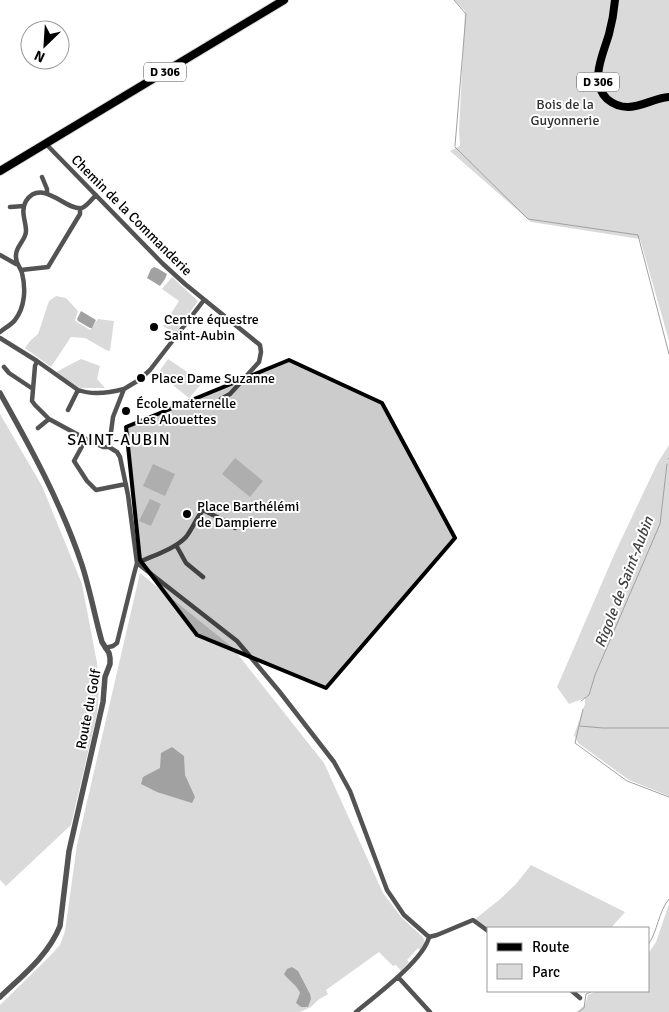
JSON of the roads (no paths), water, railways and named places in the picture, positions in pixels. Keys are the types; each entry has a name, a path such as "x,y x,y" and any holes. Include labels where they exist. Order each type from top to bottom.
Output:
{"main road":[{"name":"D 306","path":"0,171 284,0"},
{"name":"D 306","path":"615,0 598,74 599,86 602,92 616,105 625,107 669,97"}],"street":[{"name":"Chemin de la Commanderie","path":"46,144 168,268 260,345 259,362 230,394 222,399"},
{"path":"42,177 47,194"},
{"path":"16,264 16,254 25,234 24,206 29,198 35,194 47,194 75,208 80,208 87,205 96,195"},
{"path":"10,206 24,206"},
{"path":"21,270 48,267 80,214 80,208"},
{"path":"0,255 16,264 21,270 24,293 22,307 14,321 0,332"},
{"path":"0,338 78,390 84,392 104,392 124,389 139,380 150,370 204,300"},
{"path":"36,361 32,400 34,403 49,419 86,440 103,447 109,447 120,457 126,484 137,563 118,643 105,648"},
{"path":"4,367 9,373 33,388"},
{"path":"109,447 113,417 124,389"},
{"path":"68,410 78,390"},
{"name":"Route du Golf","path":"0,393 28,443 59,508 82,565 102,642 110,658 110,664 105,677 103,702 69,851 60,926 46,952 0,998"},
{"path":"38,428 49,419"},
{"path":"86,440 74,461 87,481 96,490 126,484"},
{"path":"137,563 176,545 186,537 203,510 236,528"},
{"path":"176,545 186,563 203,577"},
{"path":"137,563 237,641 279,691 334,762 350,791 387,890 404,915 429,937"},
{"path":"429,937 472,920 487,930"},
{"path":"356,1012 398,977 426,946 429,937"},
{"path":"398,977 430,1012"},
{"path":"573,992 580,998"}],"waterway":[{"name":"Rigole de Saint-Aubin","path":"454,0 466,14 455,146"},
{"name":"Rigole de Saint-Aubin","path":"455,147 528,219 638,235 669,354"},
{"name":"Rigole de Saint-Aubin","path":"581,701 589,695 595,675 660,524 667,464"},
{"name":"Rigole de Saint-Aubin","path":"583,709 575,743 627,781 669,797"},
{"path":"580,726 669,728"},
{"name":"Rigole de Saint-Aubin","path":"649,943 662,910 669,899"},
{"name":"Rigole de Saint-Aubin","path":"579,1012 584,1008 586,994 591,992"}],"place":[{"name":"Centre équestre Saint-Aubin","path":"154,327"},
{"name":"Place Dame Suzanne","path":"141,378"},
{"name":"École maternelle Les Alouettes","path":"126,411"},
{"name":"Place Barthélémi de Dampierre","path":"187,514"}],"district":[{"name":"SAINT-AUBIN","path":"119,439"}],"park label":[{"name":"Bois de la Guyonnerie","path":"565,112"}]}
